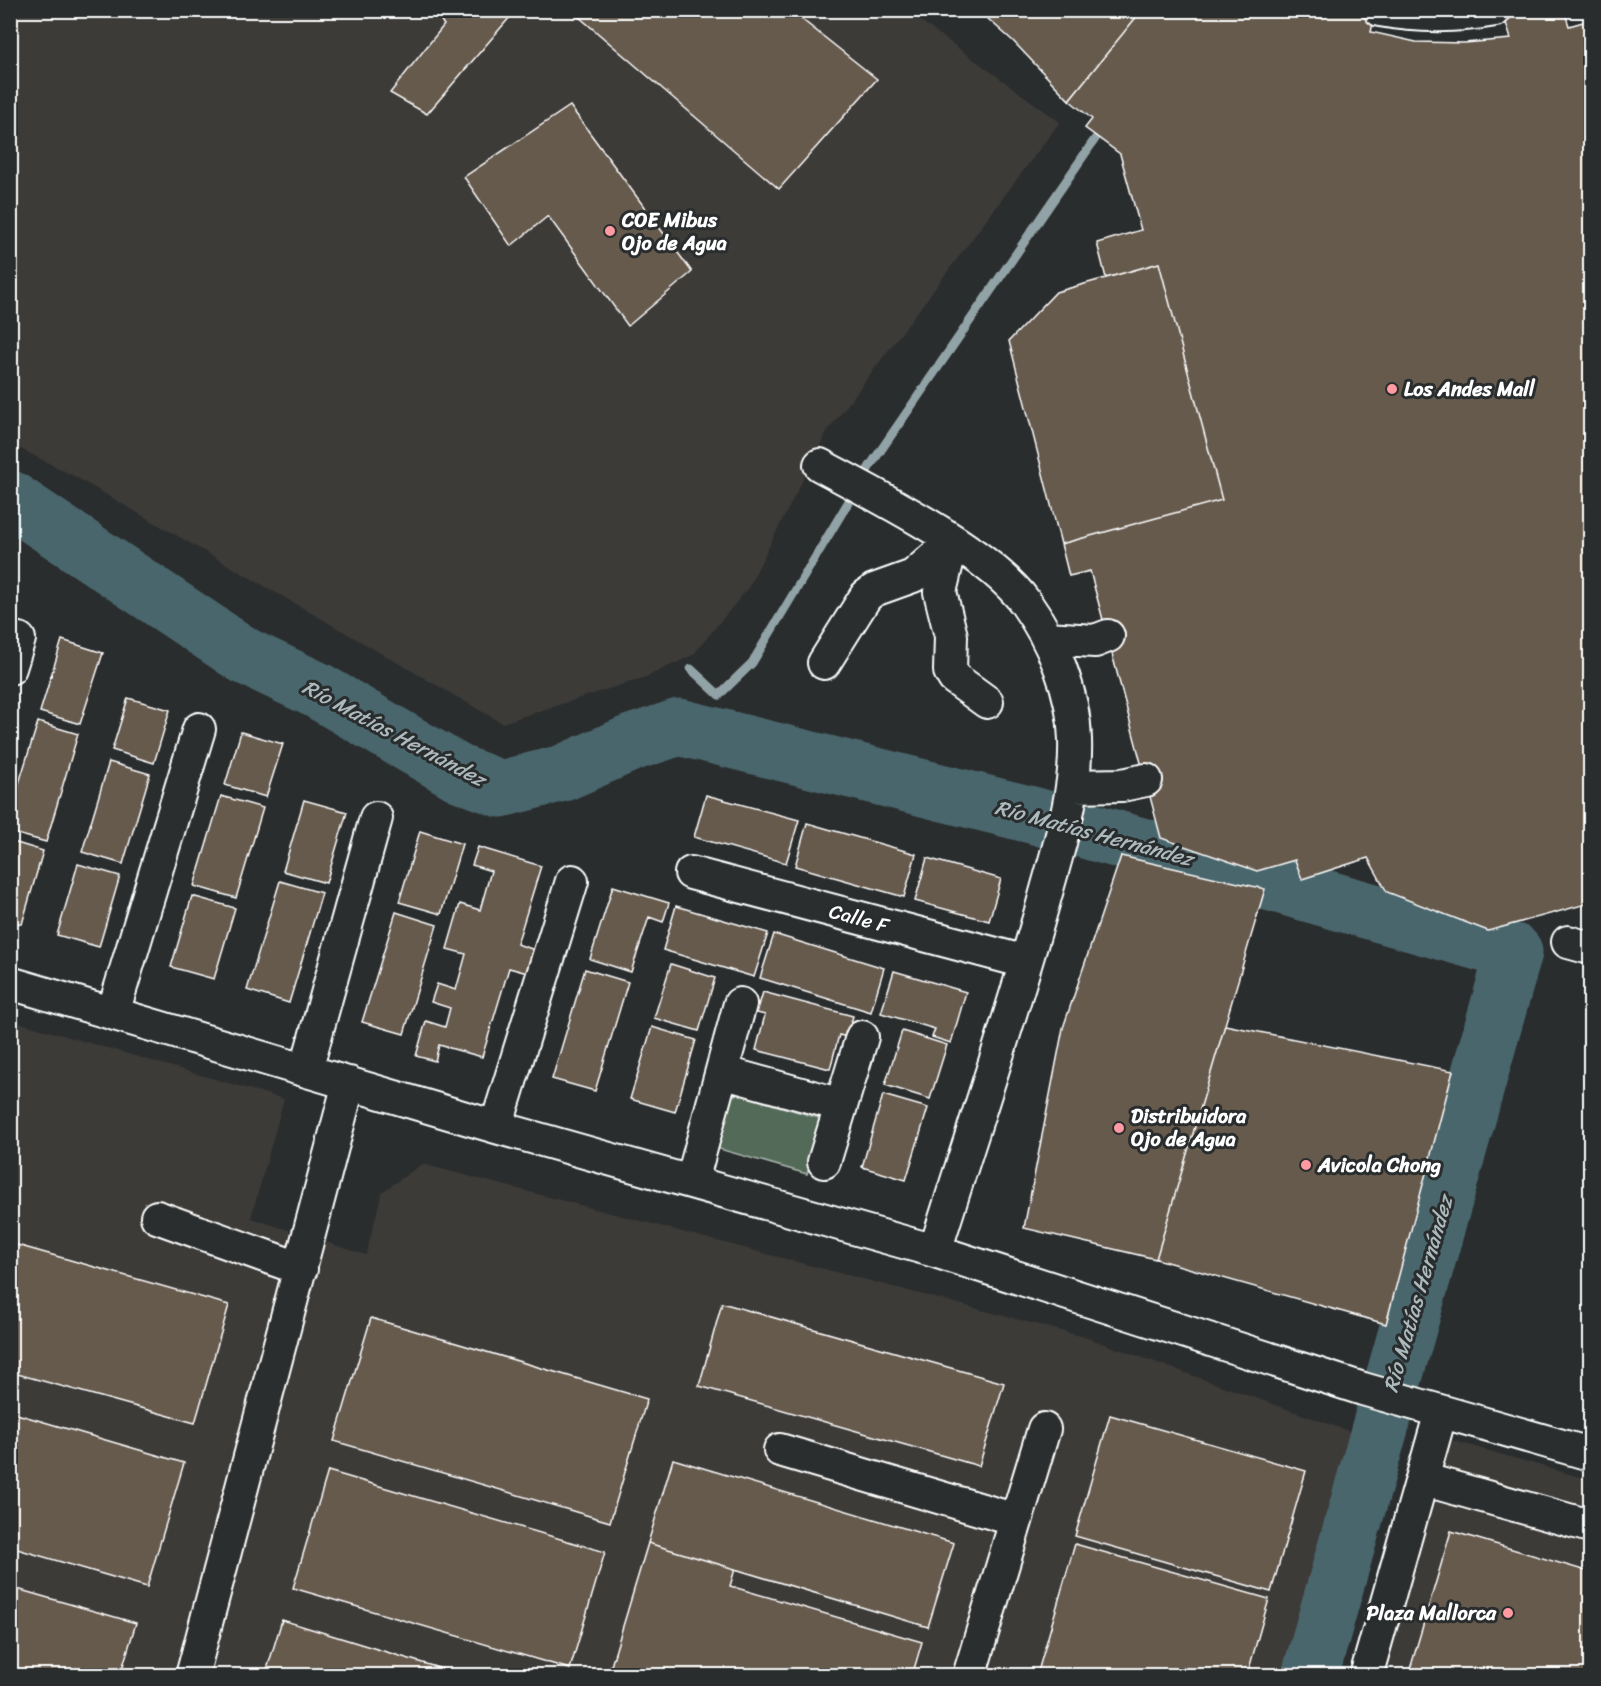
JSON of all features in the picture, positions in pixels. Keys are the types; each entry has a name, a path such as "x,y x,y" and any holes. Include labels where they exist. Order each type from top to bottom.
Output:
{"street":[{"path":"1380,10 1410,15 1450,16 1495,10"},
{"path":"825,468 952,542 989,567 1023,600 1047,638 1064,678 1076,738 1071,797 1057,852 1026,962 935,1251"},
{"path":"824,663 866,596 874,590 913,576 952,542"},
{"path":"952,542 940,592 951,636 950,671 954,678 987,702"},
{"path":"1047,638 1101,639 1064,678"},
{"path":"113,1013 199,729"},
{"path":"1071,797 1146,780"},
{"path":"306,1070 376,818"},
{"name":"Calle F","path":"691,873 1026,962"},
{"path":"496,1127 572,881"},
{"path":"10,983 496,1127 935,1251 1428,1409 1590,1454"},
{"path":"692,1181 740,1004"},
{"path":"824,1162 862,1037"},
{"path":"722,1072 841,1105"},
{"path":"192,1676 302,1269 349,1083"},
{"path":"157,1217 302,1269"},
{"path":"1366,1676 1422,1479 1428,1409"},
{"path":"969,1676 1044,1429"},
{"path":"780,1450 1016,1520"},
{"path":"1422,1479 1590,1526"}],"shaded area":[{"path":"10,11 907,11 1060,122 827,432 748,588 693,655 646,677 502,723 72,475 11,444"},
{"path":"10,1020 284,1099 251,1218 366,1255 382,1192 422,1164 1085,1337 1357,1434 1299,1675 11,1675"},
{"path":"1430,1434 1590,1480 1590,1675 1359,1676"}],"green space":[{"path":"737,1094 819,1118 821,1123 807,1174 716,1148 730,1097"}],"building":[{"path":"434,10 516,10 427,114 390,93 444,25"},
{"path":"571,10 790,10 877,79 779,189"},
{"path":"978,10 1142,10 1069,100 1013,41"},
{"name":"Los Andes Mall","path":"1142,10 1304,10 1321,18 1323,10 1376,10 1371,32 1416,42 1464,43 1511,39 1502,10 1564,10 1569,26 1590,20 1590,903 1488,931 1387,892 1368,858 1302,879 1295,860 1257,871 1161,838 1090,571 1069,576 1061,544 1222,500 1159,263 1106,278 1097,243 1141,230 1120,154 1085,128 1092,119 1069,100"},
{"name":"COE Mibus Ojo de Agua","path":"570,106 692,272 628,326 548,216 511,246 464,177"},
{"path":"1159,263 1222,500 1061,544 1009,341 1056,292"},
{"path":"62,640 103,653 80,724 40,712"},
{"path":"128,698 170,710 154,763 112,750"},
{"path":"38,722 78,734 46,842 10,832 10,812"},
{"path":"241,732 283,744 266,797 225,785"},
{"path":"109,762 150,774 123,864 82,852"},
{"path":"706,795 799,820 786,863 694,837"},
{"path":"221,796 263,808 236,898 194,886"},
{"path":"304,800 347,812 326,883 283,871"},
{"path":"807,823 916,854 904,897 795,866"},
{"path":"420,831 462,844 441,914 399,902"},
{"path":"10,841 43,851 22,924 10,921"},
{"path":"478,847 541,866 517,944 538,951 531,974 509,968 482,1057 439,1045 435,1061 416,1056 426,1021 445,1027 450,1008 431,1002 437,984 456,990 466,954 447,949 460,904 480,910 491,871 472,865"},
{"name":"Distribuidora Ojo de Agua","path":"1121,856 1265,889 1156,1259 1024,1228 1063,1028"},
{"path":"927,858 1001,879 989,921 915,901"},
{"path":"78,864 120,876 99,947 57,935"},
{"path":"280,881 322,893 289,1003 247,990"},
{"path":"613,886 669,903 663,922 649,917 631,972 590,959"},
{"path":"192,896 235,908 214,979 171,967"},
{"path":"676,906 768,933 754,977 663,950"},
{"path":"396,912 437,925 404,1034 362,1022"},
{"path":"774,934 884,968 871,1012 760,978"},
{"path":"671,964 715,978 699,1031 654,1018"},
{"path":"585,969 628,982 595,1091 552,1079"},
{"path":"894,971 966,992 951,1043 932,1037 935,1029 881,1013"},
{"path":"763,992 853,1016 847,1037 839,1035 830,1069 756,1050 765,1015 757,1013"},
{"name":"Avicola Chong","path":"1225,1025 1453,1071 1386,1324 1156,1259"},
{"path":"652,1027 696,1040 675,1112 630,1099"},
{"path":"902,1031 947,1045 930,1099 885,1085"},
{"path":"883,1095 928,1108 906,1180 862,1167"},
{"path":"10,1243 229,1305 195,1423 10,1372"},
{"path":"722,1303 1004,1383 979,1466 699,1386"},
{"path":"371,1318 647,1399 610,1522 334,1441"},
{"path":"10,1412 184,1463 147,1587 10,1547"},
{"path":"1110,1415 1306,1471 1271,1592 1075,1536"},
{"path":"673,1459 954,1543 928,1627 648,1543"},
{"path":"328,1471 605,1552 570,1669 293,1588"},
{"name":"Plaza Mallorca","path":"1451,1531 1590,1572 1590,1654 1584,1676 1408,1676"},
{"path":"648,1543 735,1569 730,1586 922,1642 912,1676 608,1676"},
{"path":"1075,1544 1269,1599 1247,1676 1037,1675"},
{"path":"10,1587 136,1623 120,1676 10,1676"},
{"path":"282,1620 465,1676 265,1676"}],"waterway":[{"path":"691,669 719,695 752,663 870,466 1095,139"},
{"name":"Río Matías Hernández","path":"10,499 245,656 317,690 459,773 501,789 563,773 631,743 679,727 1032,815 1514,952 1310,1676"}],"place":[{"name":"COE Mibus Ojo de Agua","path":"610,231"},
{"name":"Los Andes Mall","path":"1392,389"},
{"name":"Distribuidora Ojo de Agua","path":"1119,1128"},
{"name":"Avicola Chong","path":"1306,1165"},
{"name":"Plaza Mallorca","path":"1508,1613"}]}
